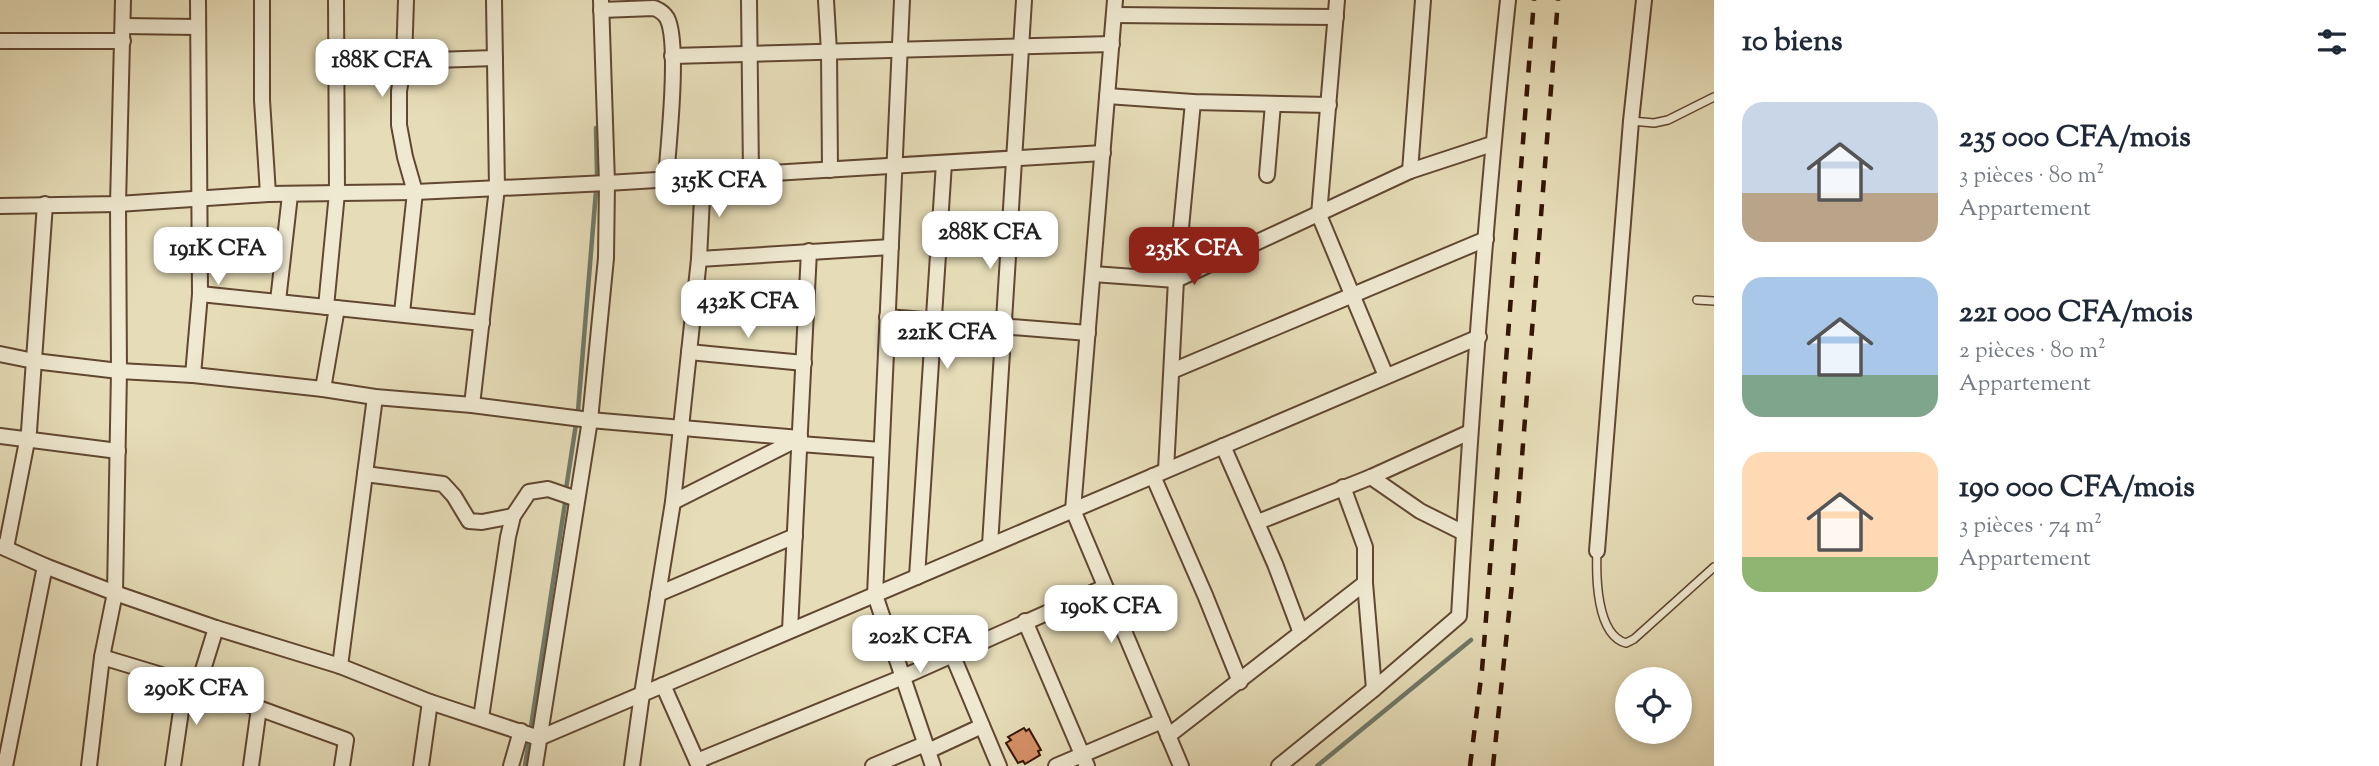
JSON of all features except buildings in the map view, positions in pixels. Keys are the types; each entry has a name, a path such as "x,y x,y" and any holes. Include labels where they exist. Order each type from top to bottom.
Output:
{"street":[{"path":"89,766 102,657 115,593 119,371 118,204 123,0"},
{"path":"194,375 200,294 198,0"},
{"path":"262,0 262,100 268,194"},
{"path":"323,389 331,307 337,193 336,0"},
{"path":"402,313 415,192 405,157 400,125 399,91 404,61 406,0"},
{"path":"472,404 498,188 494,0"},
{"path":"749,0 751,174"},
{"path":"826,0 830,170"},
{"path":"902,0 875,595 933,766"},
{"path":"990,545 1024,0"},
{"path":"1338,0 1319,215 1386,376"},
{"path":"1410,172 1423,0"},
{"path":"1279,766 1374,690 1460,616 1470,432 1492,144 1507,0"},
{"path":"1597,551 1631,121 1644,0"},
{"path":"535,766 590,420 606,258 607,183 601,5 640,4 661,11 667,18 671,31 672,91 666,179"},
{"path":"1181,766 1073,510 1115,8 1336,17"},
{"path":"0,41 198,27"},
{"path":"671,56 1112,44"},
{"path":"404,61 495,58"},
{"path":"1107,96 1194,102 1329,105"},
{"path":"1194,102 1176,280 1172,371 1160,473 1240,682"},
{"path":"1267,175 1273,104"},
{"path":"1093,274 1176,280 1410,172 1492,144"},
{"path":"0,206 118,204 268,194 415,192 607,183 1103,153"},
{"path":"916,576 944,163"},
{"path":"632,766 673,502 699,259 703,177"},
{"path":"278,301 290,195"},
{"path":"45,204 28,441 3,547 115,593 216,628 340,666 430,702 539,738 1479,337"},
{"path":"1172,371 1486,239"},
{"path":"699,259 891,247"},
{"path":"790,630 809,251"},
{"path":"200,294 482,323"},
{"path":"887,317 1088,333"},
{"path":"689,352 804,362"},
{"path":"0,354 34,361 119,371 194,375 375,397 472,404 590,420 681,426 881,450"},
{"path":"340,666 375,397"},
{"path":"1258,522 1371,477 1470,432"},
{"path":"0,436 118,450"},
{"path":"673,502 800,441"},
{"path":"1223,446 1258,522 1301,633"},
{"path":"365,474 443,484 454,496 469,521 482,522 513,516"},
{"path":"1371,477 1420,511 1464,533"},
{"path":"1343,487 1365,547 1365,583 1374,690"},
{"path":"481,718 513,516 529,492 548,489 577,499"},
{"path":"658,594 795,536"},
{"path":"5,766 45,566"},
{"path":"1168,736 1365,583"},
{"path":"663,685 698,764 1105,587"},
{"path":"1025,621 1084,760"},
{"path":"173,766 192,684 216,628"},
{"path":"952,654 999,766"},
{"path":"102,657 192,684 346,740 342,766"},
{"path":"421,766 430,702"},
{"path":"251,766 260,708"},
{"path":"1056,766 1084,760 1162,721"},
{"path":"873,766 982,726"},
{"path":"511,766 521,731"}],"lane":[{"path":"1631,121 1654,123 1668,120 1714,97"},
{"path":"1697,300 1714,301"},
{"path":"1597,551 1598,598 1609,629 1617,639 1626,643 1634,639 1714,567"}],"waterway":[{"path":"596,128 597,174"},
{"path":"578,411 596,191"},
{"path":"566,489 576,424"},
{"path":"525,766 565,503"},
{"path":"1317,766 1471,640"}],"railway":[{"path":"1470,766 1482,670 1534,0"},
{"path":"1493,766 1512,584 1558,0"}]}
